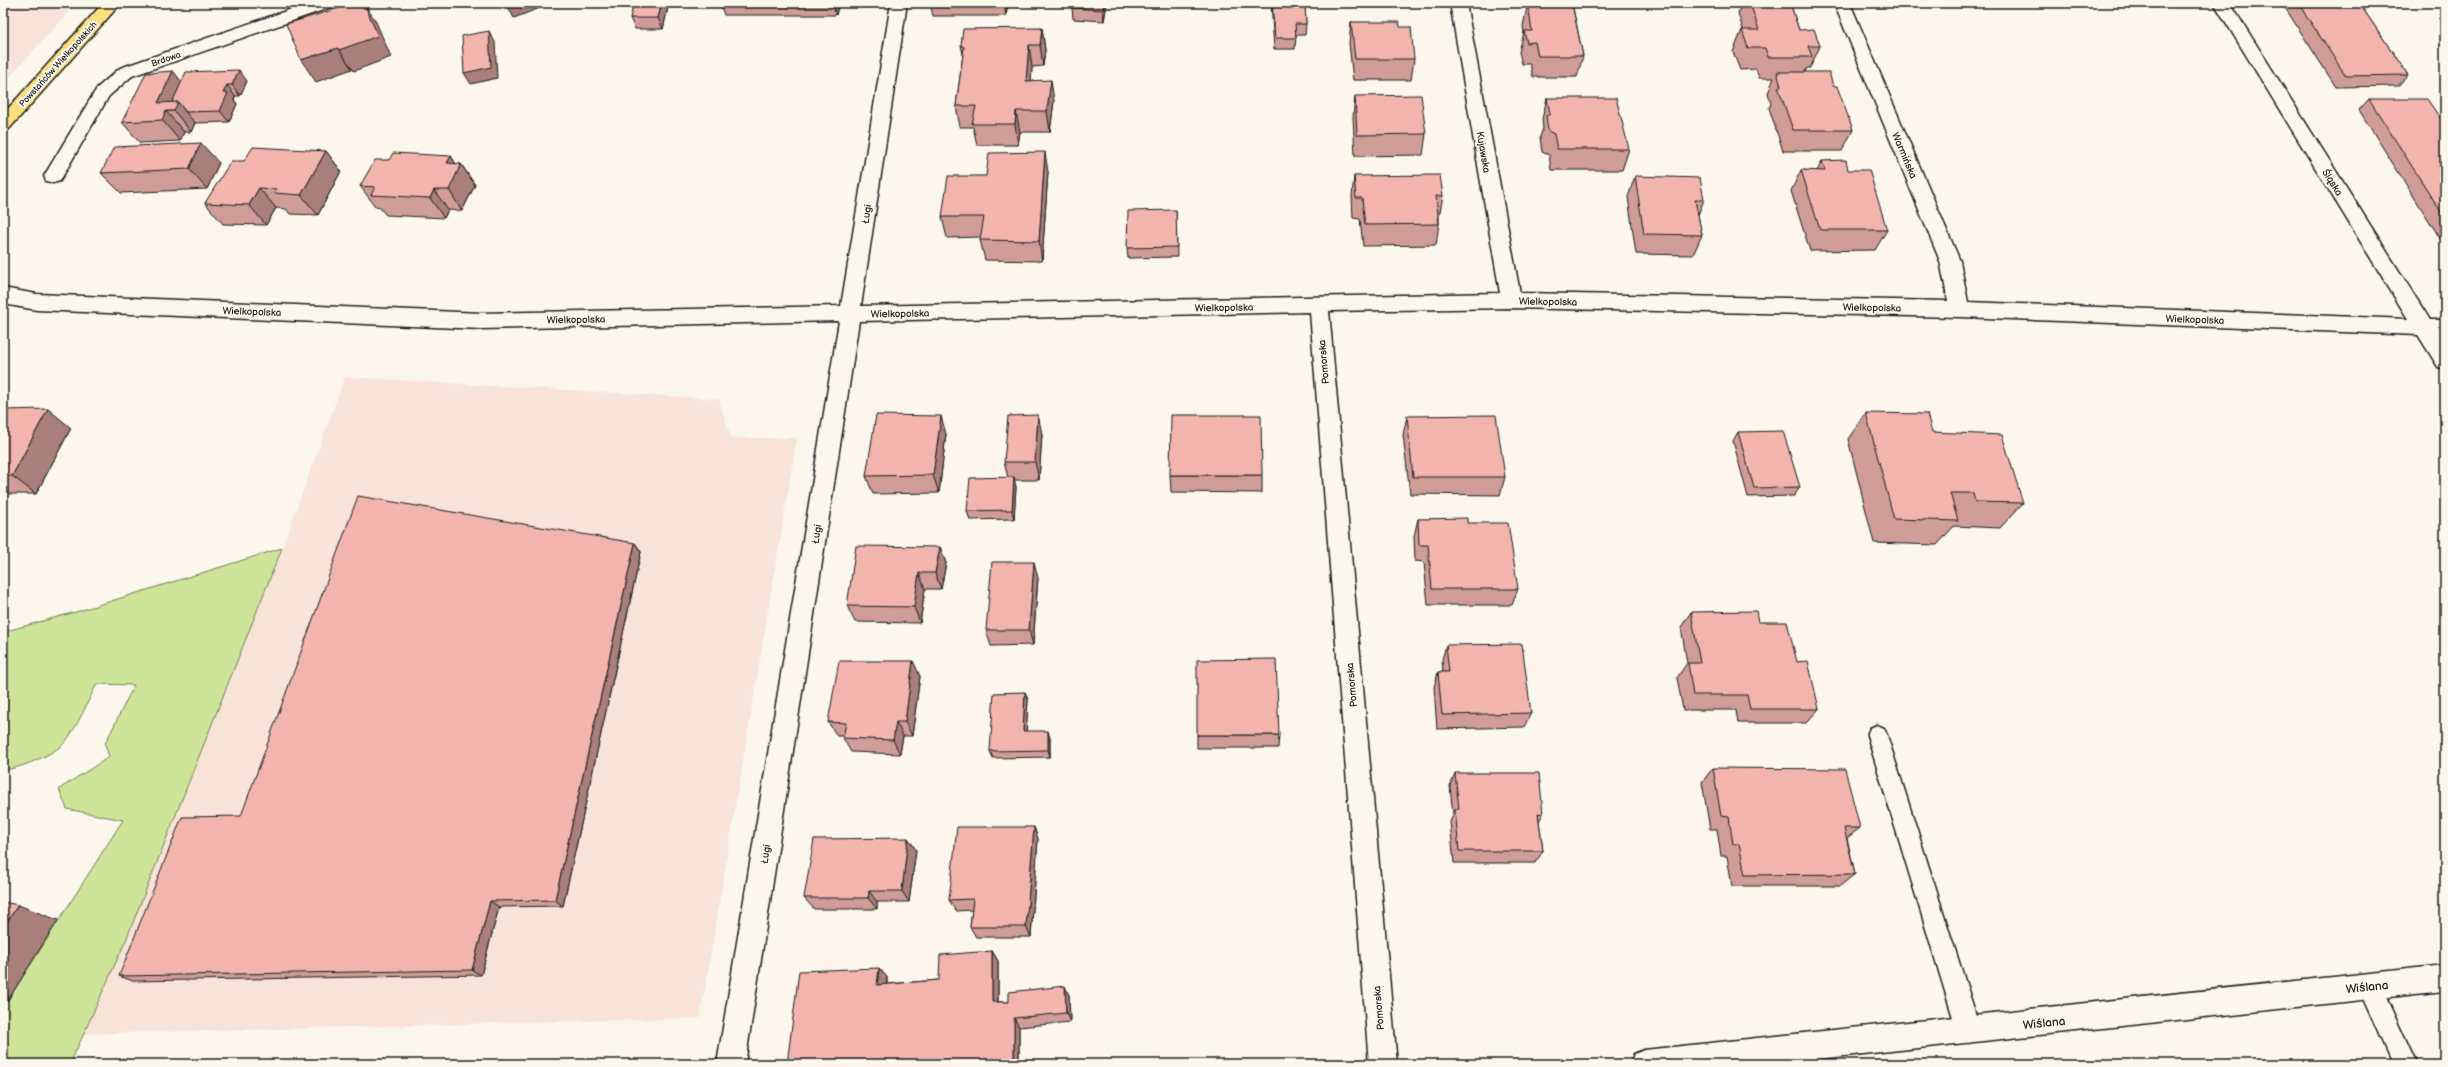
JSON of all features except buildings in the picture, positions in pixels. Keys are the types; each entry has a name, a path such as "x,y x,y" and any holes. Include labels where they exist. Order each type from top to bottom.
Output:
{"main road":[{"name":"Powstańców Wielkopolskich","path":"3,125 113,3"}],"street":[{"name":"Brdowa","path":"53,176 103,92 126,72 326,3"},
{"name":"Ługi","path":"731,1064 899,3"},
{"name":"Kujawska","path":"1458,3 1511,300"},
{"name":"Warmińska","path":"1842,3 1950,261 1960,309"},
{"name":"Śląska","path":"2222,3 2445,361"},
{"name":"Wielkopolska","path":"3,296 37,302 481,321 1511,300 1960,309 2445,328"},
{"name":"Pomorska","path":"1319,305 1383,1064"},
{"name":"Wiślana","path":"1644,1064 1969,1031 2445,978"}],"lane":[{"path":"1877,735 1969,1031"},
{"path":"2370,987 2405,1064"}],"shaded area":[{"path":"3,3 77,3 3,84"},
{"path":"345,377 719,399 731,438 797,438 700,1018 84,1034 126,940 282,548"}],"green space":[{"path":"282,548 126,940 70,1064 3,1064 3,1008 123,820 67,809 59,789 109,757 105,744 134,685 97,684 75,727 61,746 37,760 18,767 3,770 3,632 79,611"}]}
